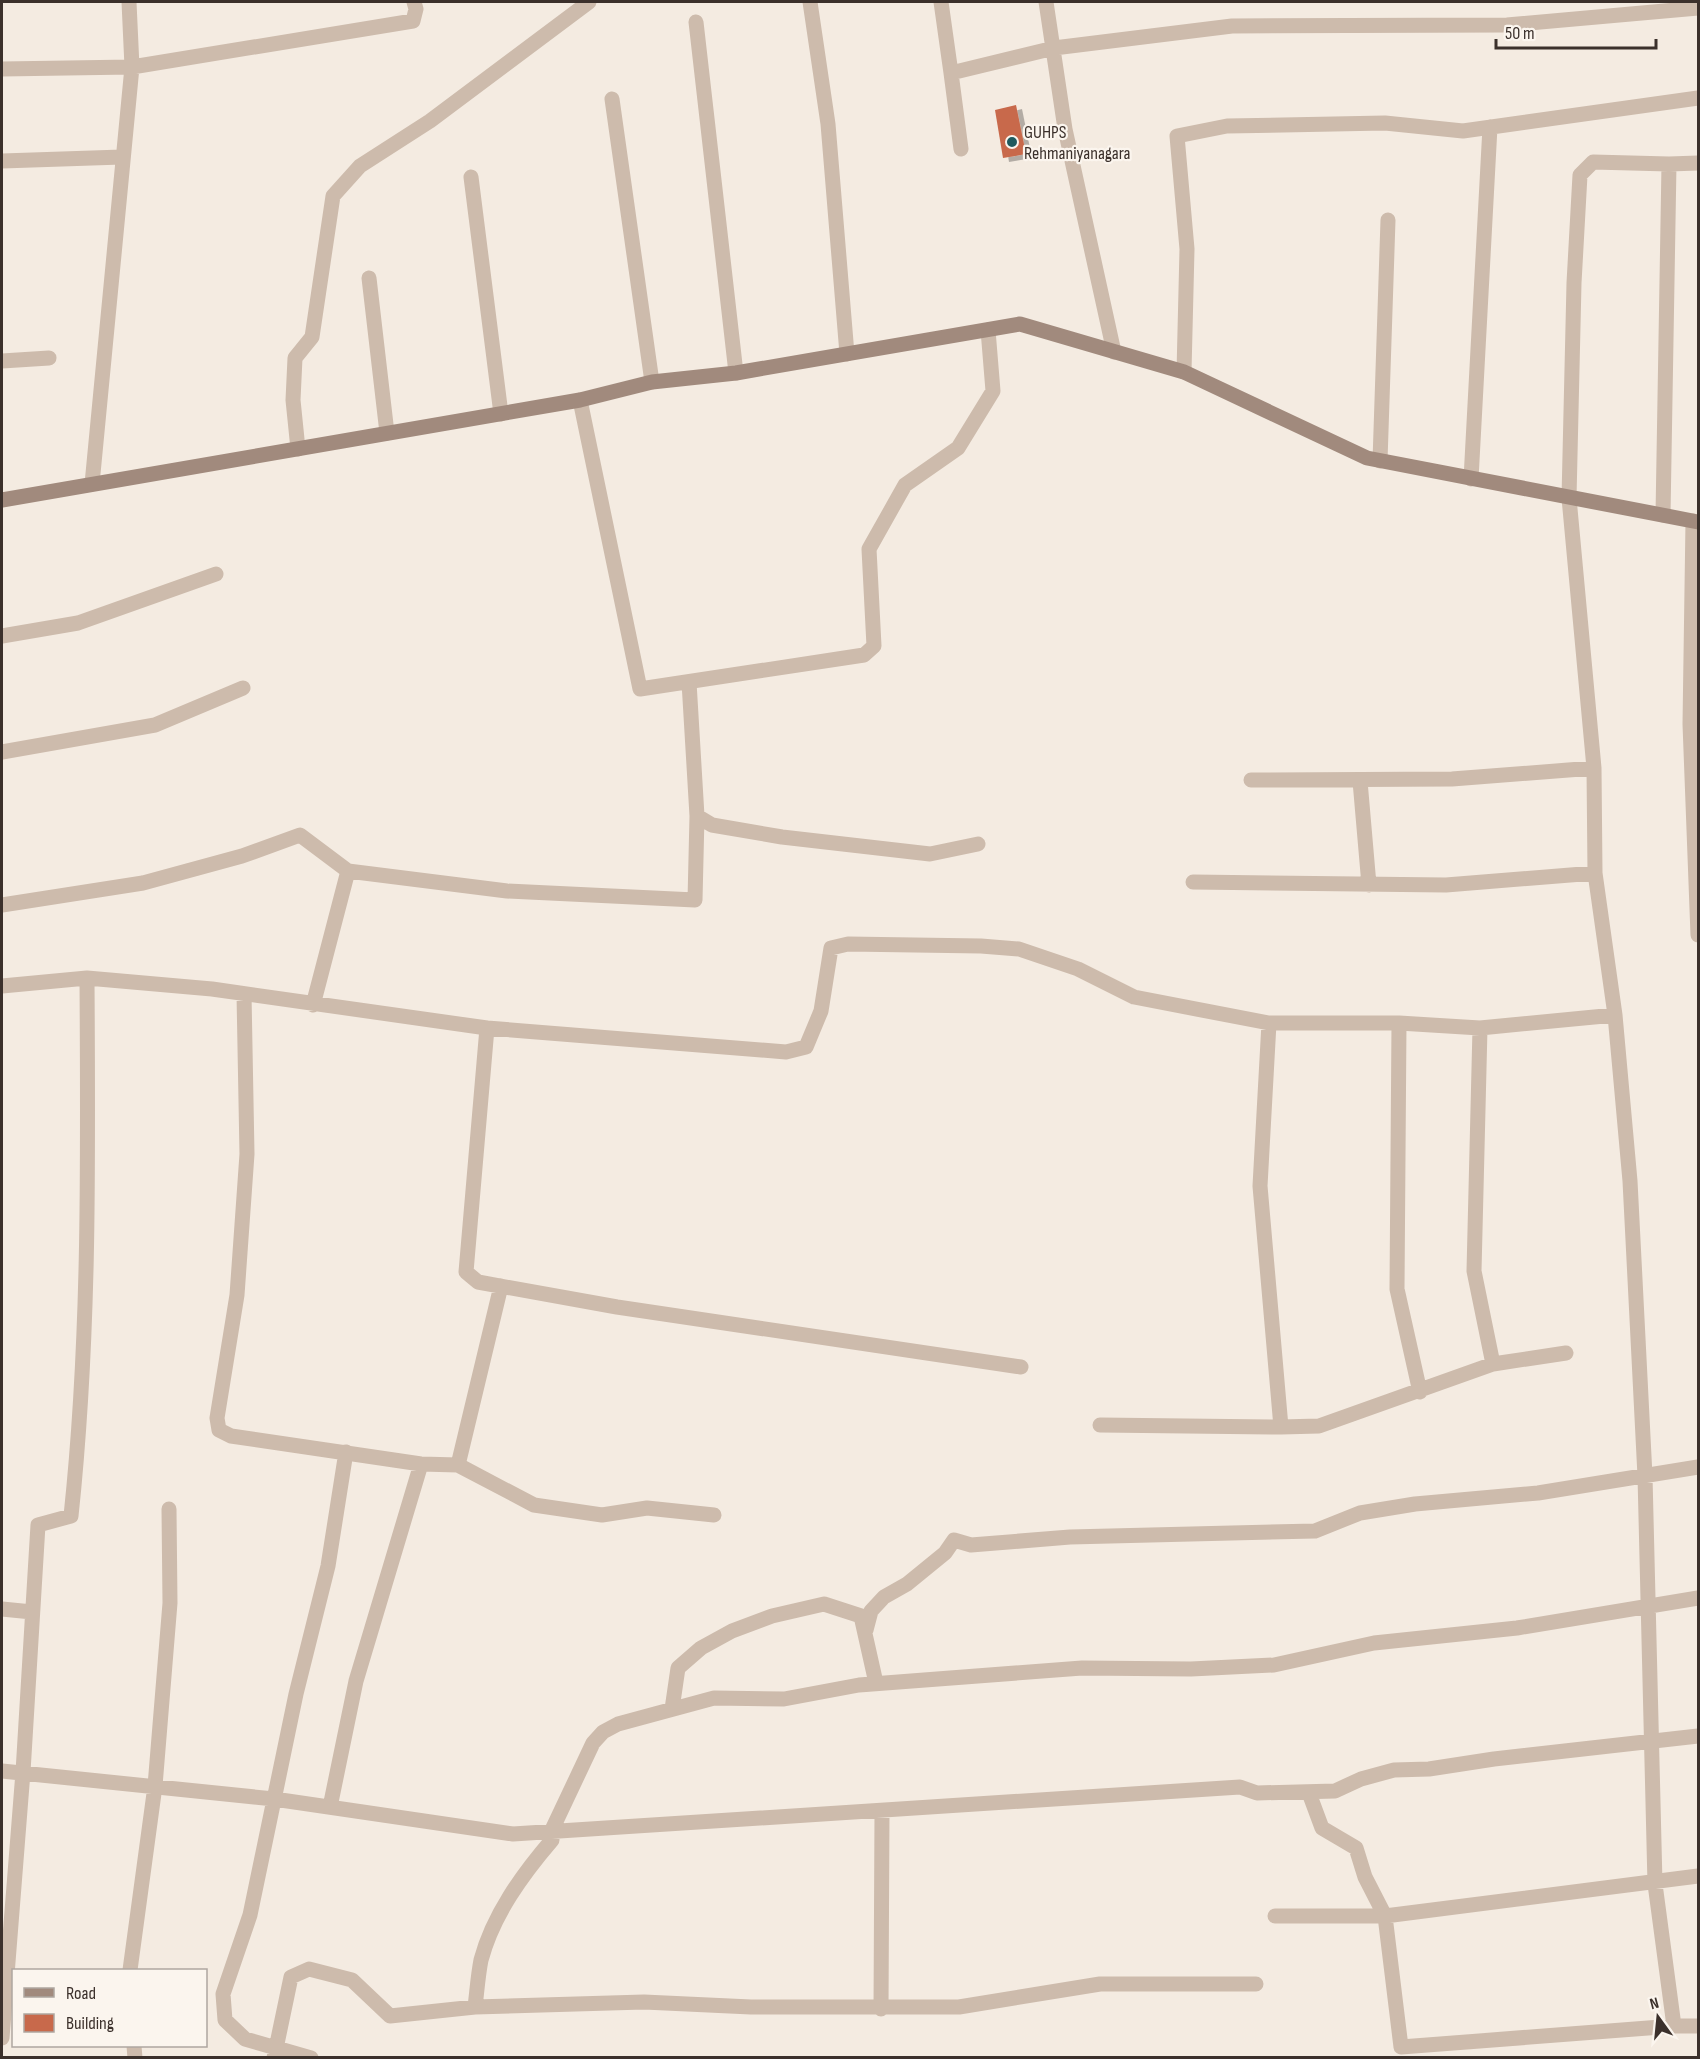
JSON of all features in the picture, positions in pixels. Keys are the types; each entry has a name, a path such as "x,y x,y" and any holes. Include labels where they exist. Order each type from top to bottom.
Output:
{"street":[{"path":"92,484 132,67 129,2"},
{"path":"2,69 132,67 413,21 416,9 414,2"},
{"path":"298,449 293,400 295,358 312,337 333,196 360,166 430,121 589,2"},
{"path":"810,2 828,124 847,354"},
{"path":"940,2 961,149"},
{"path":"1046,2 1065,129 1114,352"},
{"path":"951,73 1054,48 1232,26 1507,25 1698,8"},
{"path":"696,22 736,373"},
{"path":"1184,372 1187,249 1177,136 1227,126 1385,123 1463,131 1698,98"},
{"path":"612,99 652,382"},
{"path":"1471,479 1490,127"},
{"path":"2,161 122,157"},
{"path":"1674,2026 1655,1884 1645,1476 1630,1181 1615,1015 1595,873 1594,768 1569,498 1574,283 1580,175 1593,162 1698,163"},
{"path":"1663,515 1669,164"},
{"path":"471,177 501,414"},
{"path":"1380,461 1388,220"},
{"path":"369,278 387,433"},
{"path":"2,500 580,400 652,382 736,373 1020,324 1184,372 1366,458 1696,521 1690,724 1698,935"},
{"path":"580,400 640,689 864,655 874,646 869,549 904,485 958,448 993,391 988,330"},
{"path":"2,361 49,358"},
{"path":"2,636 78,623 216,573"},
{"path":"2,905 143,883 242,856 300,835 348,870 507,891 695,900 697,816 689,682"},
{"path":"2,752 155,725 243,688"},
{"path":"1251,780 1452,779 1594,768"},
{"path":"1360,781 1368,885"},
{"path":"697,816 712,825 782,837 930,854 978,844"},
{"path":"313,1005 348,870"},
{"path":"1193,882 1468,884 1595,873"},
{"path":"2,986 87,978 244,994 487,1028 786,1052 806,1047 821,1011 831,948 848,944 981,946 1019,950 1078,969 1134,997 1269,1023 1399,1023 1480,1028 1615,1015"},
{"path":"2,2038 23,1772 38,1525 71,1516 79,1434 89,1241 87,978"},
{"path":"244,994 247,1154 237,1294 217,1418 219,1430 231,1436 421,1464 458,1465 534,1505 603,1515 647,1508 714,1515"},
{"path":"1269,1023 1260,1186 1281,1427"},
{"path":"1399,1023 1397,1289 1420,1392"},
{"path":"487,1028 466,1272 478,1282 617,1307 1021,1367"},
{"path":"1480,1028 1474,1271 1494,1364"},
{"path":"458,1465 501,1286"},
{"path":"1100,1425 1319,1426 1494,1364 1566,1353"},
{"path":"311,2058 276,2052 245,2039 225,2020 224,1994 250,1915 274,1799 328,1566 346,1452"},
{"path":"330,1807 356,1681 421,1464"},
{"path":"866,1630 871,1611 884,1598 907,1584 945,1553 954,1540 971,1545 1070,1537 1315,1531 1371,1511 1415,1504 1538,1492 1698,1467"},
{"path":"130,1969 155,1786 170,1603 169,1509"},
{"path":"475,2007 481,1961 494,1925 516,1886 552,1840 551,1832 593,1743 603,1732 618,1724 714,1698 784,1698 876,1683 1082,1668 1191,1669 1275,1665 1374,1643 1517,1628 1698,1598"},
{"path":"672,1709 678,1668 701,1648 732,1631 772,1616 824,1604 861,1616 866,1630 876,1683"},
{"path":"2,1609 32,1612"},
{"path":"2,1771 274,1799 513,1834 882,1812 1240,1787 1257,1793 1335,1791 1361,1779 1394,1770 1429,1769 1494,1759 1698,1736"},
{"path":"1309,1793 1322,1828 1356,1848 1365,1877 1385,1916 1401,2047 1698,2026"},
{"path":"881,2009 882,1812"},
{"path":"1275,1916 1385,1916 1655,1884 1698,1876"},
{"path":"276,2052 291,1977 309,1969 352,1980 390,2016 475,2007 644,2002 881,2009 959,2007 1100,1984 1256,1984"}],"building":[{"name":"GUHPS Rehmaniyanagara","path":"1016,105 1026,154 1003,158 995,110"}],"place":[{"name":"GUHPS Rehmaniyanagara","path":"1012,142"}]}
